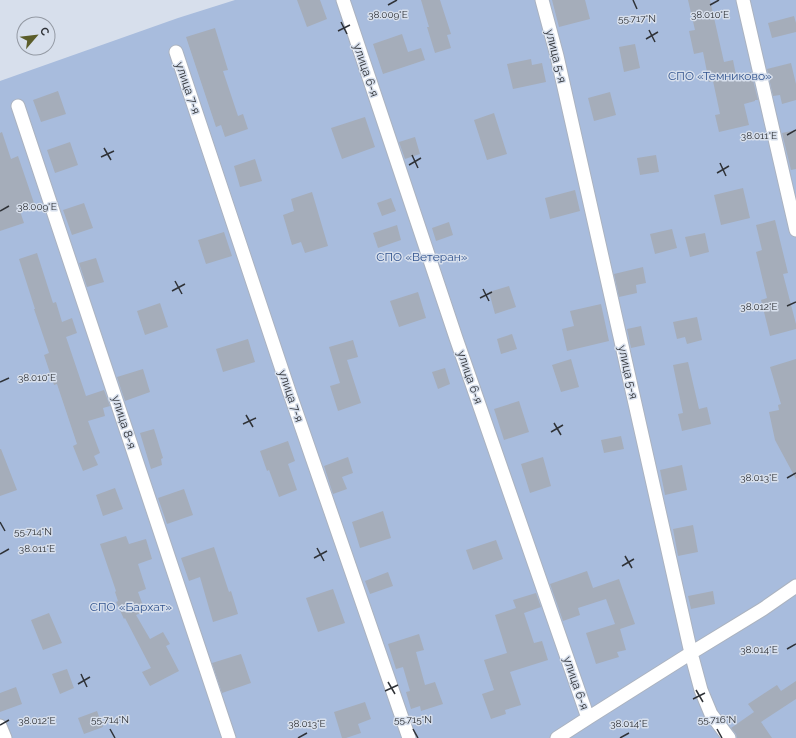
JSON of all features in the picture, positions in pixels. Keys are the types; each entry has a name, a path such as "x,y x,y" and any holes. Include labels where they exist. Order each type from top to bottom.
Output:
{"street":[{"name":"улица 6-я","path":"342,0 456,338 588,718 557,738"},
{"name":"улица 5-я","path":"542,0 557,56 691,653 701,690 711,714 729,738"},
{"path":"743,0 796,230"},
{"name":"улица 7-я","path":"176,52 289,391 409,738"},
{"name":"улица 8-я","path":"18,106 229,738"},
{"path":"588,718 763,609 796,586"},
{"path":"0,726 4,738"}],"green space":[{"name":"СПО «Ветеран»","path":"235,0 796,0 796,738 0,738 0,81 178,18"}],"building":[{"path":"297,0 320,0 327,19 307,27"},
{"path":"421,0 440,0 451,34 447,35 451,48 435,53"},
{"path":"552,0 585,0 590,19 559,27"},
{"path":"688,0 710,0 724,62 733,60 736,75 751,72 758,100 744,104 749,125 719,132 715,115 720,114 713,81 709,82 703,52 694,54 689,31 695,30"},
{"path":"794,16 796,32 772,38 768,23"},
{"path":"215,28 228,70 223,71 238,116 243,114 248,129 225,137 221,125 216,127 186,37"},
{"path":"402,34 408,52 421,48 425,60 383,74 373,44"},
{"path":"635,44 640,68 624,72 619,47"},
{"path":"531,59 532,65 542,63 546,82 513,89 507,64"},
{"path":"791,63 796,84 796,100 782,104 780,95 773,96 767,69"},
{"path":"58,91 66,114 41,122 33,100"},
{"path":"610,92 616,115 594,121 588,98"},
{"path":"494,113 507,154 487,160 474,120"},
{"path":"365,117 375,147 342,159 331,128"},
{"path":"796,130 796,169 791,170 782,133"},
{"path":"2,132 11,159 18,156 34,203 19,208 24,223 0,231 0,133"},
{"path":"415,137 420,154 405,159 399,142"},
{"path":"70,142 78,165 55,173 47,150"},
{"path":"656,155 659,172 640,175 637,158"},
{"path":"255,159 262,181 240,187 234,166"},
{"path":"743,188 750,218 721,225 714,195"},
{"path":"575,190 580,211 550,219 545,198"},
{"path":"312,192 328,246 305,253 301,242 292,245 283,215 294,211 291,199"},
{"path":"391,198 396,211 382,216 377,203"},
{"path":"84,203 93,228 72,235 63,210"},
{"path":"775,220 788,273 783,274 796,329 770,336 761,300 767,298 756,252 762,250 756,225"},
{"path":"449,222 453,235 436,241 432,228"},
{"path":"397,225 401,240 378,248 373,233"},
{"path":"672,229 677,248 655,254 650,234"},
{"path":"224,232 232,256 206,264 198,240"},
{"path":"705,233 709,252 690,257 685,237"},
{"path":"37,253 53,303 56,302 62,322 72,318 77,333 66,337 86,396 104,390 110,406 103,408 105,416 88,421 100,453 94,456 98,465 83,471 73,446 77,444 57,384 54,385 44,355 49,353 19,259"},
{"path":"96,258 104,282 87,287 79,263"},
{"path":"643,267 646,283 636,285 637,293 619,297 614,274"},
{"path":"509,286 516,307 495,314 489,292"},
{"path":"418,292 426,318 399,327 390,301"},
{"path":"160,303 168,327 145,335 137,311"},
{"path":"601,304 609,341 567,351 562,329 574,326 570,311"},
{"path":"697,317 702,340 687,344 685,337 677,339 673,322"},
{"path":"641,326 645,345 631,348 627,329"},
{"path":"512,334 517,349 501,354 497,339"},
{"path":"248,339 255,362 223,372 216,349"},
{"path":"353,340 358,357 347,360 361,403 338,411 330,386 340,383 329,347"},
{"path":"571,359 579,387 561,392 552,365"},
{"path":"796,359 796,479 775,440 769,412 779,410 778,405 781,404 770,367"},
{"path":"688,362 699,409 707,407 711,424 682,431 678,414 683,413 673,365"},
{"path":"445,368 450,384 438,389 432,372"},
{"path":"143,369 150,392 125,401 117,377"},
{"path":"519,401 529,432 504,440 494,409"},
{"path":"154,429 163,458 161,459 162,465 151,469 140,433"},
{"path":"621,436 624,449 604,453 601,440"},
{"path":"288,441 295,461 288,464 297,490 279,497 260,451"},
{"path":"0,449 17,490 0,496"},
{"path":"348,457 353,473 342,477 347,489 333,494 324,466"},
{"path":"543,457 551,486 530,493 521,464"},
{"path":"682,465 687,490 665,495 660,470"},
{"path":"115,488 123,509 103,516 96,495"},
{"path":"184,489 193,515 167,524 158,498"},
{"path":"383,511 391,538 360,548 352,522"},
{"path":"693,525 698,552 678,556 673,529"},
{"path":"126,536 129,544 146,539 152,559 138,564 146,589 138,592 145,611 136,615 150,639 163,632 170,644 166,646 179,671 150,686 142,672 151,668 116,602 118,601 116,591 100,544"},
{"path":"496,540 503,559 473,570 466,550"},
{"path":"214,547 238,614 213,622 200,577 189,581 181,558"},
{"path":"587,571 593,588 619,579 635,624 620,629 626,650 617,652 619,657 596,664 586,633 615,624 606,599 578,608 580,615 563,621 550,584"},
{"path":"388,572 393,586 370,594 365,581"},
{"path":"333,589 345,623 318,632 306,598"},
{"path":"713,591 715,604 691,609 688,596"},
{"path":"536,593 541,607 524,613 534,643 542,641 548,660 510,672 521,705 505,710 506,714 491,719 482,694 494,690 484,660 507,653 495,615 516,608 513,600"},
{"path":"49,613 62,643 43,650 31,620"},
{"path":"419,634 424,650 416,652 425,685 435,682 443,704 421,711 420,706 411,709 406,692 410,691 403,667 396,669 388,644"},
{"path":"241,654 251,683 222,693 212,663"},
{"path":"67,669 74,688 60,694 52,674"},
{"path":"796,681 796,699 761,722 772,738 737,738 736,734 731,728 754,712 748,704 777,685 781,691"},
{"path":"16,687 22,704 0,712 0,693"},
{"path":"365,702 371,719 358,724 361,733 342,738 334,712"},
{"path":"97,711 103,727 84,734 78,718"}],"park label":[{"name":"СПО «Темниково»","path":"720,76"},
{"name":"СПО «Бархат»","path":"131,607"}]}
